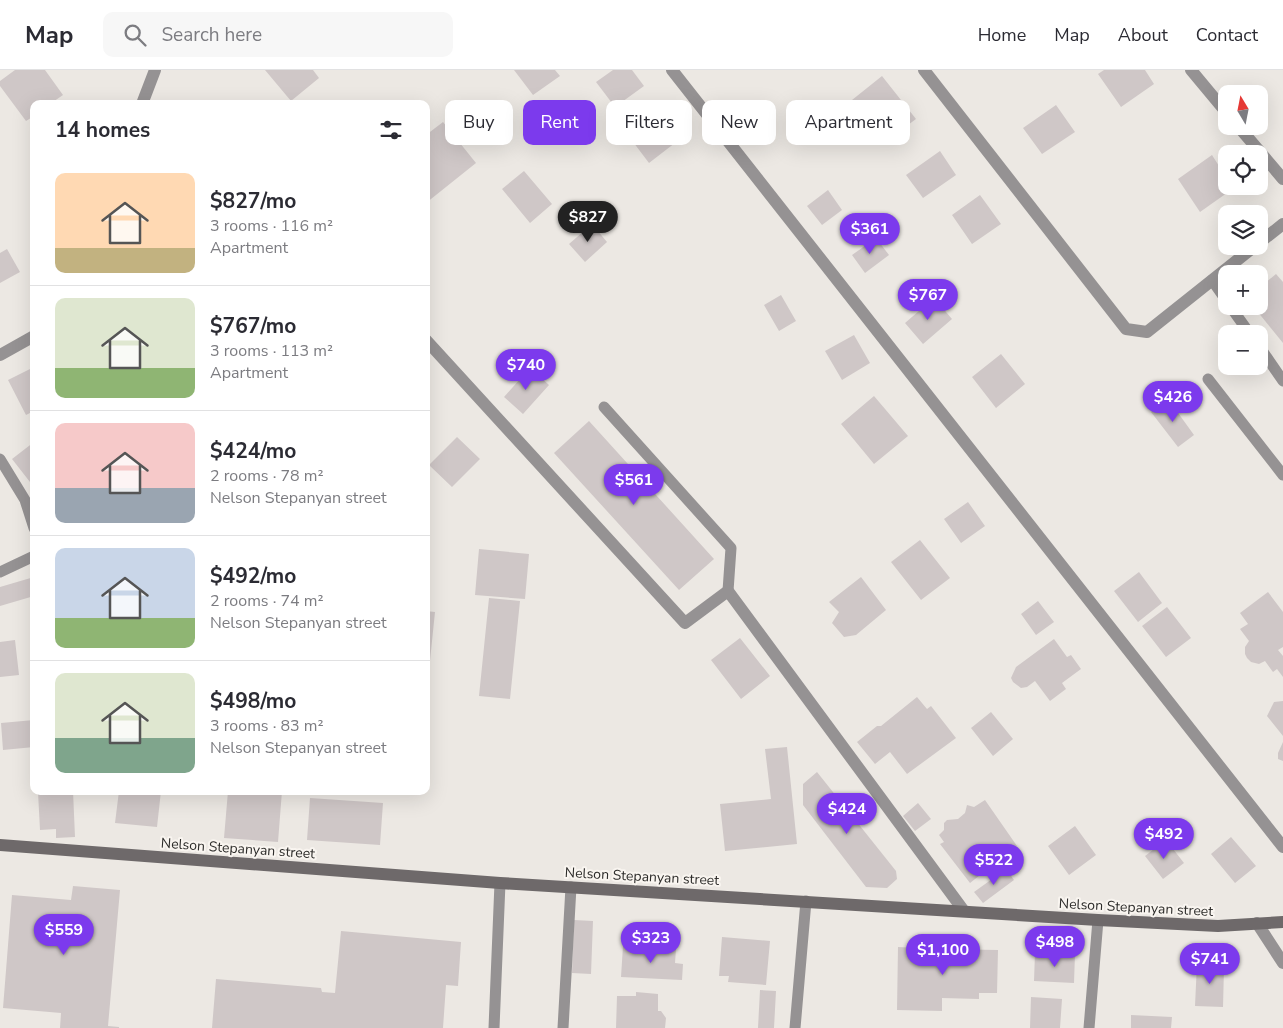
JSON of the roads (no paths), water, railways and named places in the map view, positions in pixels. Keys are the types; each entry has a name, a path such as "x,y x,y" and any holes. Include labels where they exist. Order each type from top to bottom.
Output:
{"street":[{"path":"144,100 155,70"},
{"path":"672,70 1283,848"},
{"path":"924,70 1126,329 1147,332 1244,255"},
{"path":"1191,70 1218,102"},
{"path":"1246,135 1283,179"},
{"path":"1268,236 1283,224"},
{"path":"0,355 30,338"},
{"path":"430,344 685,623 728,591 964,911"},
{"name":"Nelson Stepanyan street","path":"0,846 500,883 1098,920 1218,926 1283,922"},
{"path":"1257,923 1283,963"}],"lane":[{"path":"1212,280 1218,289"},
{"path":"1268,359 1283,381"},
{"path":"1208,379 1283,475"},
{"path":"604,407 731,548 728,591"},
{"path":"0,460 25,500 30,516"},
{"path":"0,572 30,558"},
{"path":"494,1028 500,883"},
{"path":"563,1028 571,887"},
{"path":"795,1028 806,901"},
{"path":"1089,1028 1098,920"}]}
